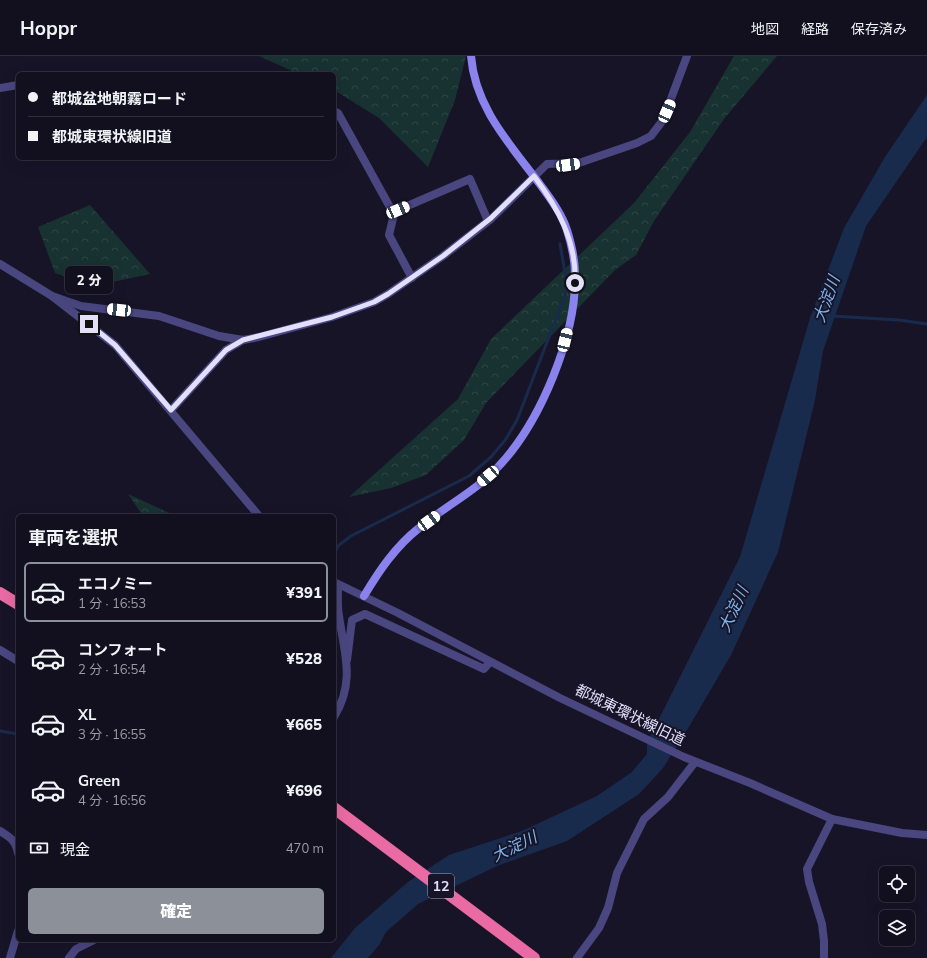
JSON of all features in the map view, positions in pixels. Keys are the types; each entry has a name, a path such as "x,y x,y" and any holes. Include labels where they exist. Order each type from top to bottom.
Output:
{"highway":[{"path":"0,593 15,602"},
{"name":"12","path":"336,809 386,845 534,958"}],"street":[{"path":"364,596 379,571 397,548 418,529 498,468 521,439 540,407 565,340 573,309 575,274 567,229 553,202 486,109 472,74 470,56"},
{"path":"171,410 226,350 243,340 332,317 374,302 412,278 488,221 547,164 579,163 637,143 651,136 666,114 687,56"},
{"path":"0,88 16,85"},
{"path":"336,112 338,113 391,209 398,210 470,179 488,221"},
{"path":"395,210 389,235 412,278"},
{"path":"0,264 52,296 115,345 257,514"},
{"path":"52,296 81,306 159,316 219,336 243,340"},
{"path":"336,584 338,614 347,660 348,674 344,698 336,713"},
{"name":"都城東環状線旧道","path":"336,584 364,596 490,662 643,738 695,762 750,783 832,819 902,833 927,835"},
{"path":"347,660 352,620 365,614 484,669 490,662"},
{"path":"0,650 16,660"},
{"path":"577,958 599,928 608,908 617,873 644,819 668,797 695,762"},
{"path":"824,958 822,924 809,882 807,869 832,819"},
{"path":"0,831 10,837 16,845"},
{"path":"10,958 16,938"},
{"path":"69,958 76,949 90,942"}],"green space":[{"path":"259,56 466,56 455,100 428,167 379,118 336,91 336,72 295,72"},
{"path":"734,56 777,56 724,119 654,221 636,255 615,270 486,403 464,440 426,475 391,488 349,497 458,399 491,339 634,203 690,132"},
{"path":"90,205 150,274 94,286 55,273 38,227"},
{"path":"128,494 172,514 142,514"}],"water":[{"name":"大淀川","path":"927,95 927,137 866,226 823,351 815,400 778,552 731,655 663,768 639,794 567,841 497,866 418,904 386,932 379,945 368,958 331,958 355,928 408,882 449,855 522,831 597,796 632,772 647,754 647,743 740,557 810,318 844,228 885,157"}],"waterway":[{"path":"336,550 339,545 351,536 469,476 491,457 506,439 517,420 564,298 567,284 560,244"},
{"name":"大淀川","path":"832,316 899,320 927,324"},
{"path":"0,731 16,734"}],"route":[{"path":"89,324 115,345 171,410 226,350 243,340 332,317 374,302 443,256 491,218 534,176 553,202 567,229 573,256 575,283"}]}
